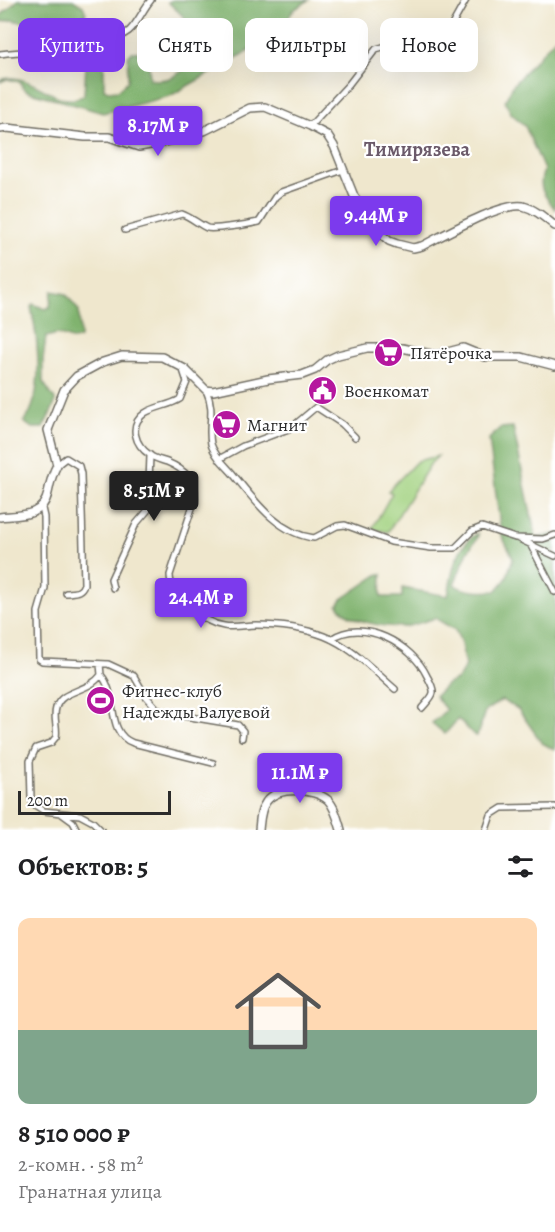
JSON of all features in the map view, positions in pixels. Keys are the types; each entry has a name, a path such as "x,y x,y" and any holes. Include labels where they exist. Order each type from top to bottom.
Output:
{"street":[{"path":"0,54 95,46 118,38 133,27 151,0"},
{"path":"310,126 349,84 376,49 400,42 447,34 466,0"},
{"path":"0,129 109,137 139,147 204,131 250,108 260,106 273,109 327,135 332,141 354,196 379,232 389,241 404,247 422,246 494,211 514,206 531,209 555,226"},
{"path":"125,230 182,214 213,230 225,226 259,222 275,197 281,192 343,170"},
{"path":"206,390 213,391 268,379 302,375 315,370 327,360 338,355 368,348 415,349 436,355 464,348 485,357 521,357 555,366"},
{"path":"57,465 48,430 64,390 77,376 103,362 122,356 162,357 185,369 206,390 212,408 212,447 219,459 270,517 282,526 307,537 321,536 337,526 345,525 391,542 431,548 455,548 477,527 488,528 555,556"},
{"path":"176,363 187,378 186,388 180,399 146,413 135,426 134,434 150,456 179,468 189,476 195,488 195,499 170,575 172,586 187,606 207,620 225,626 279,627 309,632 331,639 354,653 394,689"},
{"path":"219,459 243,446 291,428 316,407 342,424 355,437"},
{"path":"114,588 111,579 136,524 148,510 150,456"},
{"path":"0,517 42,508 46,502 52,473 57,465 66,458 79,466 84,584 78,592 66,592"},
{"path":"42,508 45,588 38,612 39,659 100,664 123,669 134,676 145,695 160,712 238,725 243,731 242,738"},
{"path":"515,538 555,536"},
{"path":"530,544 555,592"},
{"path":"331,639 342,633 374,634 398,642 410,652 424,670 433,691 433,696 422,708"},
{"path":"100,664 101,675 111,690 116,730 121,737 133,743 213,764"},
{"path":"101,675 90,686 61,698 56,706 56,737 51,743 41,745 32,754 30,761 33,804 39,808 80,815 93,822 101,830"},
{"path":"259,830 262,809 267,800 291,791 315,794 328,801 341,830"},
{"path":"486,830 491,815 502,808 555,807"},
{"path":"58,812 67,816 76,830"}],"green space":[{"path":"18,0 73,0 83,6 86,13 83,18 18,18 18,21 0,22 0,16"},
{"path":"173,0 309,0 292,11 288,18 245,18 245,53 233,60 233,18 184,18 168,2"},
{"path":"555,38 555,209 543,191 541,182 544,170 525,126 511,113 505,101 513,85"},
{"path":"132,52 137,52 137,72 150,72 150,79 158,80 181,72 212,72 170,96 103,113 27,91 22,87 21,82 7,79 0,82 0,80 12,78 23,80 64,99 74,99 84,95 86,72 104,72 104,89 118,90 128,81 128,57"},
{"path":"52,291 66,294 79,311 80,338 74,340 57,334 46,337 43,382 55,400 43,428 32,428 24,422 31,411 35,397 38,366 31,307 33,304 45,309 50,307"},
{"path":"513,427 536,538 555,534 553,641 555,642 555,750 542,743 518,709 502,700 485,711 477,736 458,719 445,734 432,723 446,710 435,696 447,684 458,679 465,667 461,642 455,630 435,618 403,627 377,625 350,616 338,605 342,599 379,574 382,574 381,597 402,597 402,588 448,596 453,569 459,553 470,538 478,533 454,584 468,590 496,591 506,579 513,558 501,534 489,439 500,428"},
{"path":"438,456 431,463 388,532 372,529 392,493 388,491 417,461"}],"place":[{"name":"Пятёрочка","path":"389,353"},
{"name":"Военкомат","path":"323,391"},
{"name":"Магнит","path":"226,425"},
{"name":"Фитнес-клуб Надежды Валуевой","path":"101,701"}],"district":[{"name":"Тимирязева","path":"417,149"}]}
